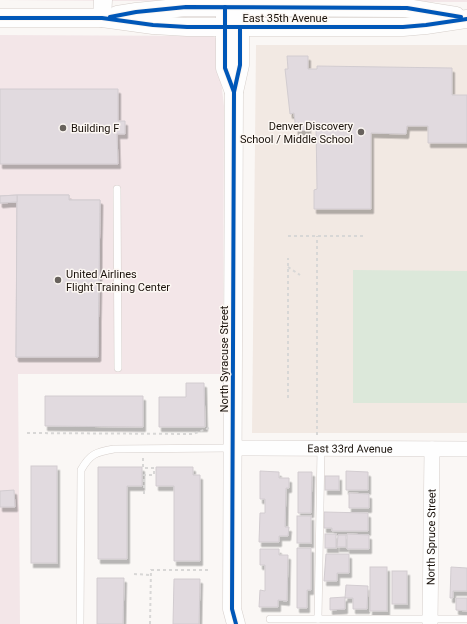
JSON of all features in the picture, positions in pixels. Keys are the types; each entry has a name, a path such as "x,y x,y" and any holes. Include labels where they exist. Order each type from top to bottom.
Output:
{"street":[{"path":"102,18 103,0"},
{"name":"East 35th Avenue","path":"102,18 160,9 186,7 232,7 407,8 467,19"},
{"name":"North Syracuse Street","path":"232,7 232,28 225,68 234,92 232,619"},
{"name":"East 35th Avenue","path":"0,18 102,18 153,25 232,28 403,27 426,26 467,19"},
{"name":"East 33rd Avenue","path":"233,448 467,449"},
{"name":"North Spruce Street","path":"430,622 432,449"}],"lane":[{"path":"117,189 118,368"},
{"path":"80,624 81,470 87,459 99,451 114,449 233,448"},
{"path":"318,619 319,449"},
{"path":"270,619 430,622 467,619"}],"path":[{"path":"288,236 364,236"},
{"path":"318,236 319,449"},
{"path":"288,258 288,398"},
{"path":"288,267 300,275"},
{"path":"27,433 193,434 209,428"},
{"path":"144,449 143,468 154,468 154,475 144,475 144,497"},
{"path":"150,624 151,570 209,570"},
{"path":"134,574 151,575"}],"shaded area":[{"path":"0,0 467,0 467,2 120,1"},
{"name":"United Airlines Flight Training Center","path":"0,35 213,36 216,38 224,106 223,374 18,374 20,624 0,624"},
{"path":"256,45 467,45 467,433 252,433"}],"green space":[{"path":"353,270 467,271 467,403 353,403"}],"building":[{"name":"Denver Discovery School / Middle School","path":"287,56 308,56 308,69 317,69 317,66 452,68 452,95 467,95 467,143 428,143 428,126 407,126 406,134 371,133 371,209 314,209 314,190 317,189 316,124 308,124 308,130 296,131 294,113 290,114 285,69 288,69"},
{"name":"Building F","path":"0,89 118,89 118,121 125,121 125,134 117,134 118,164 0,164"},
{"name":"United Airlines Flight Training Center","path":"17,195 69,195 69,200 100,200 98,357 16,357"},
{"path":"17,195 17,202 0,203 0,196"},
{"name":"United Airlines Flight Training Center","path":"69,195 69,200 100,200 98,357 16,357 17,202 0,203 0,196"},
{"path":"186,383 204,383 205,427 159,427 159,397 186,397"},
{"path":"45,396 143,396 143,427 45,426"},
{"path":"31,466 57,466 57,563 31,563"},
{"path":"98,467 142,467 142,486 127,486 127,559 98,559"},
{"path":"156,467 193,467 193,475 200,475 200,561 174,561 174,486 156,486"},
{"path":"260,471 279,472 279,478 289,478 289,488 286,488 285,527 289,527 288,536 279,536 279,542 259,542 260,513 265,513 265,499 260,499"},
{"path":"346,471 368,472 368,490 346,490"},
{"path":"298,472 312,472 311,513 298,513"},
{"path":"325,476 339,476 339,490 325,490"},
{"path":"14,490 15,507 0,507 0,491"},
{"path":"349,493 369,494 369,508 349,508"},
{"path":"324,512 368,513 368,531 332,531 332,528 324,528"},
{"path":"297,516 311,516 311,543 297,543"},
{"path":"325,534 336,534 336,548 325,548"},
{"path":"347,534 369,535 369,549 347,549"},
{"path":"338,535 346,535 346,547 337,547"},
{"path":"297,548 311,548 311,590 307,590 307,608 297,608"},
{"path":"260,549 279,549 279,555 288,555 287,601 278,600 278,607 259,607 260,590 265,591 265,565 260,565"},
{"path":"326,554 349,554 349,573 337,573 337,581 324,581"},
{"path":"370,567 387,567 387,611 370,611"},
{"path":"451,567 467,568 467,591 453,591 453,598 450,598"},
{"path":"392,571 407,571 407,604 392,604"},
{"path":"97,578 124,578 123,624 97,624"},
{"path":"174,579 200,579 199,624 173,624"},
{"path":"346,585 368,586 367,609 353,609 353,598 345,598"},
{"path":"345,597 345,609 330,610 330,598"},
{"path":"456,598 467,598 467,611 456,610"}],"cycle path":[{"path":"110,17 136,12 186,7 407,8 461,17"},
{"path":"225,7 225,68 234,92"},
{"path":"0,18 102,18 153,25 187,27 403,27 467,19"},
{"path":"236,624 232,609 234,92 240,65 240,28"}],"place":[{"name":"Building F","path":"63,128"},
{"name":"Denver Discovery School / Middle School","path":"361,132"},
{"name":"United Airlines Flight Training Center","path":"58,280"}]}
